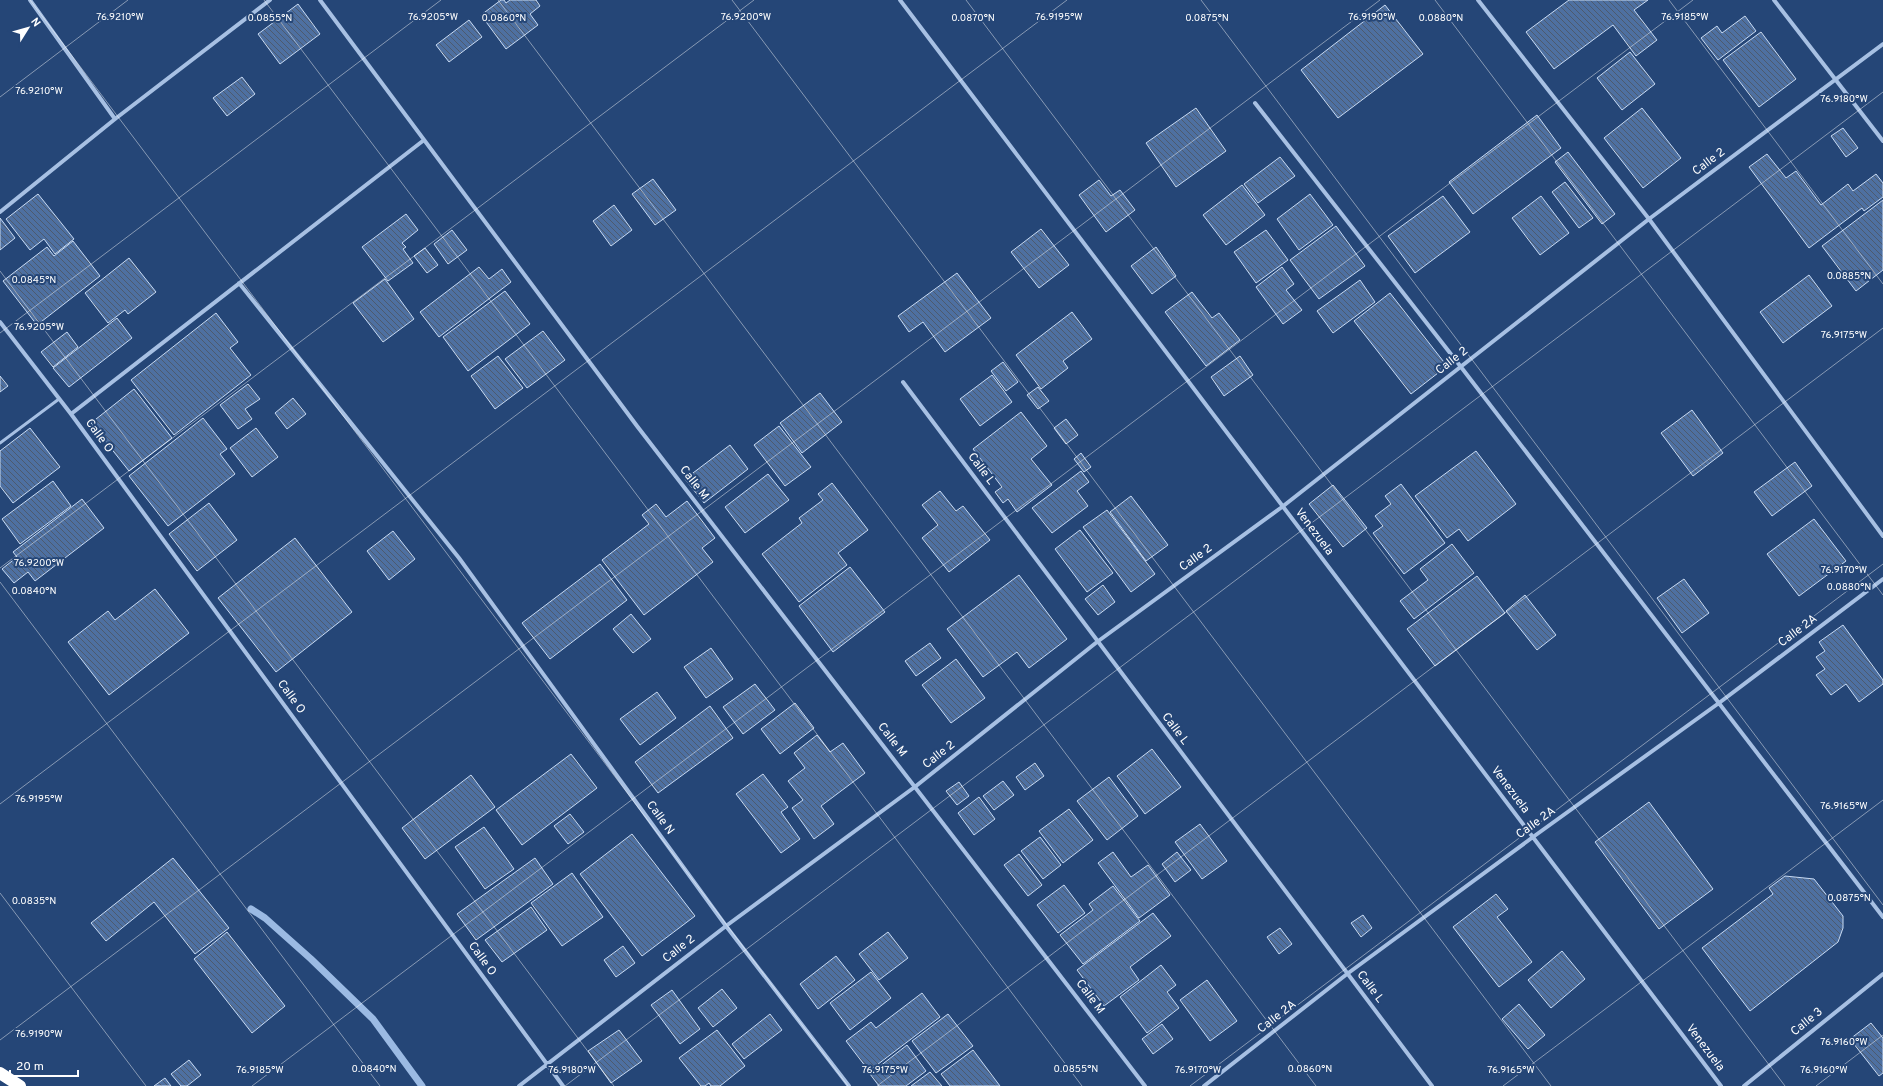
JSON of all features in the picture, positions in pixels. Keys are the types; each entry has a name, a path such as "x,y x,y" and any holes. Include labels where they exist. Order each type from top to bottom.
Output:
{"highway":[{"path":"0,1072 20,1086"}],"street":[{"path":"30,0 115,119"},
{"path":"0,212 115,119 270,0"},
{"name":"Calle M","path":"320,0 637,426 916,786 1145,1086"},
{"name":"Venezuela","path":"900,0 1721,1086"},
{"path":"1478,0 1649,219 1883,536"},
{"path":"1774,0 1837,79 1883,141"},
{"name":"Calle 2","path":"519,1086 726,926 916,786 1097,642 1282,507 1649,219 1883,44"},
{"path":"1255,103 1461,367 1883,917"},
{"path":"71,414 424,140"},
{"name":"Calle N","path":"239,283 459,558 726,926 849,1086"},
{"name":"Calle O","path":"0,322 71,414 563,1086"},
{"name":"Calle L","path":"903,382 1432,1086"},
{"name":"Calle 2A","path":"1204,1086 1347,974 1533,837 1719,703 1883,579"},
{"name":"Calle 3","path":"1744,1086 1883,974"}],"lane":[{"path":"0,443 59,399"}],"building":[{"path":"501,0 504,0 506,3 510,0 536,0 540,6 530,14 538,25 506,49 481,15"},
{"path":"1569,0 1648,0 1634,10 1657,40 1636,56 1613,25 1554,69 1526,32"},
{"path":"298,4 320,34 280,64 258,34"},
{"path":"1385,5 1423,54 1338,118 1301,70"},
{"path":"1745,16 1756,31 1718,60 1701,38 1717,26 1722,33"},
{"path":"469,20 482,37 449,62 436,45"},
{"path":"1761,32 1796,79 1759,107 1723,60"},
{"path":"1630,52 1655,84 1622,110 1597,78"},
{"path":"242,77 255,94 227,116 213,98"},
{"path":"1196,108 1226,151 1176,187 1146,143"},
{"path":"1642,108 1681,158 1643,188 1604,138"},
{"path":"1537,115 1561,148 1473,214 1449,182"},
{"path":"1843,128 1858,148 1846,157 1831,136"},
{"path":"1568,152 1615,214 1602,224 1555,162"},
{"path":"1767,154 1786,178 1796,171 1821,205 1848,184 1853,191 1876,174 1883,183 1883,197 1864,211 1862,208 1809,248 1749,167"},
{"path":"1280,157 1295,176 1258,203 1244,184"},
{"path":"653,179 676,210 655,225 632,194"},
{"path":"1099,180 1111,196 1120,190 1135,210 1106,232 1079,195"},
{"path":"1565,182 1593,218 1579,228 1552,192"},
{"path":"1242,185 1265,215 1226,245 1203,215"},
{"path":"38,194 74,239 55,254 44,239 30,250 6,219"},
{"path":"1310,194 1333,225 1299,250 1277,219"},
{"path":"1443,196 1470,232 1415,273 1388,236"},
{"path":"1541,196 1569,233 1540,255 1512,218"},
{"path":"1883,200 1883,270 1856,291 1822,246"},
{"path":"614,205 632,230 611,246 593,221"},
{"path":"406,214 418,230 402,243 406,247 403,249 413,263 388,281 362,247"},
{"path":"0,218 15,238 0,250"},
{"path":"1336,226 1365,266 1319,299 1290,260"},
{"path":"1041,229 1069,265 1039,288 1011,252"},
{"path":"452,230 467,250 448,264 434,244"},
{"path":"1266,230 1288,260 1256,283 1234,252"},
{"path":"73,241 100,276 37,325 3,281 47,247 54,256"},
{"path":"1156,247 1176,276 1152,294 1131,266"},
{"path":"425,248 438,265 427,273 414,256"},
{"path":"129,258 156,292 128,314 125,310 108,323 85,293"},
{"path":"479,267 489,279 502,269 511,282 439,337 420,312"},
{"path":"1282,267 1294,284 1286,290 1302,310 1283,324 1256,287"},
{"path":"957,273 991,318 945,352 923,322 909,332 898,316"},
{"path":"1809,275 1832,306 1783,343 1760,312"},
{"path":"385,279 414,319 383,342 353,303"},
{"path":"1360,280 1375,302 1333,333 1317,311"},
{"path":"505,291 530,324 468,371 443,337"},
{"path":"1192,292 1212,318 1219,313 1240,340 1206,366 1165,312"},
{"path":"1390,293 1447,366 1411,394 1354,321"},
{"path":"1072,312 1092,339 1063,361 1068,368 1041,389 1016,355"},
{"path":"216,313 238,342 230,348 251,375 174,435 131,380"},
{"path":"117,318 132,338 69,387 53,368"},
{"path":"543,331 565,360 527,388 505,359"},
{"path":"67,332 78,347 53,367 41,352"},
{"path":"498,356 523,388 495,409 471,376"},
{"path":"1240,356 1253,375 1224,396 1211,377"},
{"path":"1003,362 1018,382 1006,391 991,371"},
{"path":"992,375 1012,402 980,426 960,399"},
{"path":"0,376 8,386 0,392"},
{"path":"248,384 260,399 245,409 252,419 238,429 220,405"},
{"path":"1038,387 1049,401 1038,409 1027,395"},
{"path":"134,389 172,438 129,471 91,423"},
{"path":"820,393 842,422 802,453 780,423"},
{"path":"293,398 306,414 287,429 275,413"},
{"path":"1692,410 1723,453 1693,476 1661,433"},
{"path":"1021,412 1047,446 1031,459 1052,485 1017,512 1008,499 1003,503 995,492 1002,487 973,449"},
{"path":"203,418 227,449 220,454 235,474 168,526 129,476"},
{"path":"1066,419 1078,435 1066,444 1054,428"},
{"path":"779,426 811,467 785,486 754,445"},
{"path":"30,428 60,467 13,503 0,486 0,451"},
{"path":"256,428 278,457 252,477 230,448"},
{"path":"730,445 748,469 704,503 685,479"},
{"path":"1476,451 1516,504 1468,541 1459,529 1447,538 1415,496"},
{"path":"1081,453 1091,467 1084,472 1074,459"},
{"path":"1795,462 1812,486 1772,516 1754,492"},
{"path":"1081,471 1089,482 1077,491 1088,506 1052,533 1032,508"},
{"path":"768,474 789,500 745,533 725,507"},
{"path":"53,481 71,506 20,544 2,519"},
{"path":"832,483 868,530 838,553 847,565 799,602 762,554 802,523 799,518 823,500 818,494"},
{"path":"1401,484 1445,543 1404,574 1373,533 1383,526 1375,516 1391,504 1385,496"},
{"path":"1333,485 1367,528 1343,547 1309,504"},
{"path":"940,491 956,511 963,506 990,540 949,572 922,538 938,525 922,505"},
{"path":"1131,496 1168,545 1146,561 1110,512"},
{"path":"82,499 104,528 35,581 28,572 14,583 2,569 17,557 13,552"},
{"path":"687,501 715,538 702,548 713,562 644,615 602,560 649,524 642,515 656,504 666,517"},
{"path":"209,503 237,540 197,571 169,534"},
{"path":"1107,510 1155,574 1131,592 1083,527"},
{"path":"1814,519 1846,561 1799,596 1767,554"},
{"path":"1080,530 1113,573 1087,592 1055,549"},
{"path":"393,531 415,559 389,580 367,551"},
{"path":"295,538 352,612 276,672 218,598"},
{"path":"1452,544 1474,573 1414,619 1400,601 1428,580 1420,569"},
{"path":"600,564 627,600 550,659 522,623"},
{"path":"850,567 885,612 833,652 799,606"},
{"path":"1019,575 1067,639 1029,668 1017,652 983,677 947,629"},
{"path":"1477,576 1505,613 1435,666 1407,629"},
{"path":"1684,579 1709,613 1682,633 1657,598"},
{"path":"1103,585 1115,602 1098,615 1085,599"},
{"path":"155,589 189,633 109,695 68,642 108,611 115,620"},
{"path":"1525,595 1556,635 1537,650 1506,611"},
{"path":"631,614 651,639 633,653 613,629"},
{"path":"1843,625 1883,680 1883,684 1859,702 1846,684 1831,695 1816,675 1825,669 1816,657 1825,651 1819,642"},
{"path":"930,643 941,658 916,676 905,661"},
{"path":"711,648 733,679 706,698 684,667"},
{"path":"956,659 985,698 951,723 922,685"},
{"path":"755,684 775,710 743,734 723,707"},
{"path":"657,692 676,718 640,745 620,719"},
{"path":"795,703 814,728 780,754 761,729"},
{"path":"710,706 733,738 658,793 635,762"},
{"path":"817,735 830,752 843,743 865,773 821,806 834,824 814,839 792,808 803,800 788,781 805,768 794,753"},
{"path":"1152,749 1181,787 1145,814 1117,776"},
{"path":"571,754 597,788 522,845 496,810"},
{"path":"1035,763 1044,776 1025,790 1016,777"},
{"path":"763,774 788,807 781,812 800,839 781,853 736,794"},
{"path":"471,775 495,807 425,859 402,828"},
{"path":"1109,777 1138,816 1107,840 1077,801"},
{"path":"1003,781 1014,795 994,810 983,796"},
{"path":"959,782 969,796 957,805 946,791"},
{"path":"979,797 995,819 974,835 958,813"},
{"path":"1649,802 1713,889 1659,929 1595,842"},
{"path":"1069,809 1093,840 1063,863 1039,831"},
{"path":"570,814 584,832 568,844 554,826"},
{"path":"1200,824 1227,861 1202,879 1175,842"},
{"path":"484,827 514,869 485,889 455,847"},
{"path":"632,834 695,916 642,956 580,874"},
{"path":"1040,837 1061,865 1043,879 1021,851"},
{"path":"1113,852 1131,877 1148,865 1170,895 1139,918 1098,863"},
{"path":"1177,852 1191,870 1175,882 1162,864"},
{"path":"1019,854 1042,885 1028,896 1004,865"},
{"path":"173,858 229,928 195,954 154,902 106,941 91,923"},
{"path":"535,858 553,884 476,940 457,914"},
{"path":"572,873 603,917 562,946 531,903"},
{"path":"1785,876 1814,879 1843,916 1843,928 1838,942 1750,1011 1702,948 1773,894 1769,888"},
{"path":"1064,885 1085,913 1058,933 1037,905"},
{"path":"1113,886 1140,921 1083,964 1060,935 1093,910 1089,904"},
{"path":"1496,894 1508,909 1497,917 1532,962 1499,987 1453,927"},
{"path":"531,907 547,930 502,962 485,940"},
{"path":"1153,913 1171,936 1130,967 1139,980 1104,1006 1077,970"},
{"path":"1363,915 1372,928 1361,937 1351,923"},
{"path":"1280,928 1292,944 1279,954 1267,937"},
{"path":"227,932 285,1006 252,1033 194,959"},
{"path":"888,932 908,958 879,980 859,954"},
{"path":"623,946 635,963 616,977 604,960"},
{"path":"1562,951 1585,979 1551,1008 1528,980"},
{"path":"836,956 855,980 818,1009 800,984"},
{"path":"1161,965 1176,985 1167,992 1179,1008 1147,1033 1120,997"},
{"path":"871,972 891,998 850,1030 830,1003"},
{"path":"1207,980 1237,1021 1210,1041 1180,1000"},
{"path":"722,989 737,1008 713,1027 698,1008"},
{"path":"672,990 700,1029 680,1044 651,1005"},
{"path":"922,993 940,1017 869,1071 846,1041 871,1022 876,1028"},
{"path":"1519,1004 1545,1035 1528,1049 1502,1019"},
{"path":"770,1014 782,1030 744,1059 732,1044"},
{"path":"948,1014 973,1046 936,1073 912,1041"},
{"path":"1871,1023 1883,1038 1883,1073 1879,1076 1850,1039"},
{"path":"1162,1024 1173,1039 1153,1054 1142,1039"},
{"path":"619,1030 642,1061 611,1083 588,1051"},
{"path":"717,1030 745,1066 720,1086 711,1086 709,1083 705,1086 701,1086 679,1058"},
{"path":"907,1045 926,1071 906,1086 879,1086 870,1074"},
{"path":"973,1050 1000,1086 950,1086 941,1074"},
{"path":"189,1060 201,1075 187,1086 181,1086 171,1074"},
{"path":"930,1072 942,1086 911,1086"},
{"path":"165,1078 171,1086 154,1086"}],"waterway":[{"path":"251,909 265,918 311,959 373,1019 422,1086"}]}
